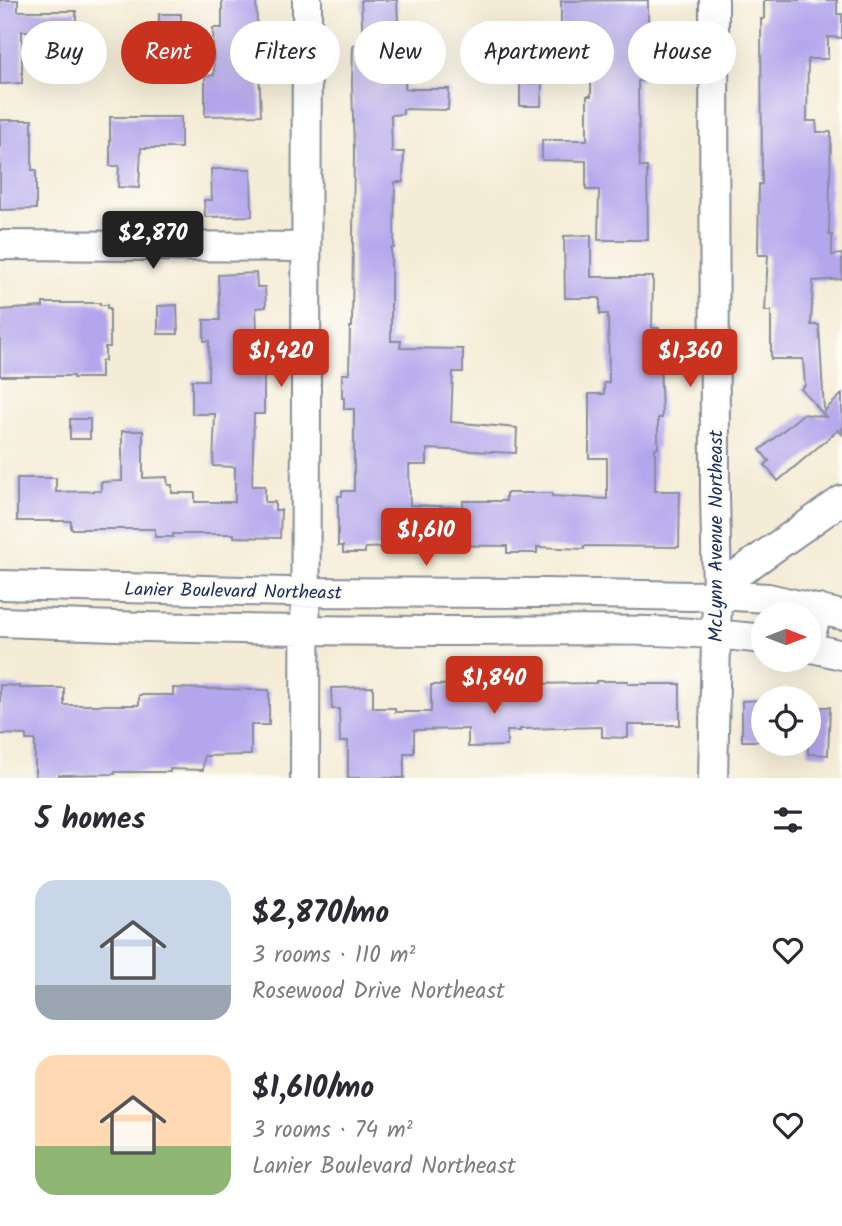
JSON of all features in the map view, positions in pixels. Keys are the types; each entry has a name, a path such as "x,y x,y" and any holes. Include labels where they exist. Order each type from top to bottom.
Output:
{"street":[{"path":"305,778 307,0"},
{"name":"McLynn Avenue Northeast","path":"713,778 717,592 714,0"},
{"path":"0,245 306,247"},
{"path":"717,592 842,500"},
{"name":"Lanier Boulevard Northeast","path":"0,585 692,596 717,592 768,598 831,612"},
{"name":"Lanier Boulevard Northeast","path":"0,622 305,630 536,629 715,634 751,638"},
{"path":"821,649 842,655"}],"building":[{"path":"0,0 18,0 18,11 76,11 76,21 21,21 21,83 0,84"},
{"path":"222,0 256,0 257,21 230,21 230,84 260,84 261,115 205,116 205,84 216,84 216,28 222,28"},
{"path":"361,0 397,0 398,21 362,21"},
{"path":"648,0 648,21 628,21 628,84 638,84 640,167 647,167 648,240 598,240 599,190 586,190 586,161 542,160 542,140 587,140 587,96 591,96 591,84 614,84 614,21 561,21 561,1"},
{"path":"764,0 837,0 837,14 842,14 842,38 828,37 828,59 808,59 807,121 816,121 817,132 831,132 829,235 832,235 832,255 842,254 842,279 813,281 811,325 819,325 824,411 842,394 842,434 838,430 778,481 765,465 769,461 760,450 803,414 826,417 801,389 805,385 803,359 771,359 771,311 765,311 768,255 758,255 759,184 762,184 761,19 764,19"},
{"path":"159,14 181,14 181,21 159,21"},
{"path":"353,45 354,84 405,84 405,89 449,89 448,110 403,109 403,114 391,115 392,152 404,152 403,182 395,182 394,248 391,248 391,341 401,341 400,348 463,349 463,372 453,372 451,422 517,428 516,453 427,449 427,465 409,465 410,505 463,507 463,501 506,501 506,493 552,493 552,496 607,499 607,458 589,458 589,394 604,394 604,383 609,383 608,314 600,314 600,298 565,298 564,236 591,235 591,277 653,277 652,328 659,328 662,418 658,418 658,448 655,448 655,491 680,491 679,547 537,547 537,553 507,553 507,546 428,545 365,548 365,553 343,553 343,546 338,546 338,496 342,496 342,491 354,491 354,409 344,409 342,398 342,374 349,374 352,327"},
{"path":"520,84 542,84 541,106 520,106"},
{"path":"110,117 181,117 181,148 141,148 139,188 118,187 119,166 110,166"},
{"path":"0,120 32,120 32,170 36,170 36,209 0,210"},
{"path":"211,169 251,169 252,216 205,217 204,200 212,200"},
{"path":"256,273 257,287 265,287 266,307 256,308 258,349 264,349 264,414 254,414 252,486 265,486 265,502 275,502 275,510 281,510 280,538 234,537 234,534 173,534 173,537 155,537 155,529 71,529 71,521 17,521 17,478 56,478 56,492 101,491 101,482 122,481 122,431 143,431 143,478 167,477 168,485 172,485 172,493 195,493 195,502 235,502 235,467 213,466 215,414 192,414 192,380 208,380 209,341 204,341 204,320 220,320 218,275"},
{"path":"43,303 100,303 110,308 110,347 105,347 105,361 101,361 101,378 0,376 0,310 43,307"},
{"path":"177,305 178,334 158,334 158,306"},
{"path":"70,419 90,419 90,439 70,439"},
{"path":"528,680 528,684 628,681 628,684 680,684 680,725 628,725 628,738 602,737 602,727 520,729 507,731 507,746 468,747 468,729 414,730 414,753 404,753 404,778 348,778 348,741 340,742 339,709 332,709 331,688 373,687 373,708 395,708 395,712 431,712 431,685"},
{"path":"0,685 19,688 64,688 64,705 139,705 139,695 173,695 173,688 269,690 269,725 251,725 251,755 204,756 203,770 170,769 170,772 115,772 35,778 35,740 26,740 26,735 0,734"},
{"path":"742,701 751,701 751,741 742,741"},
{"path":"821,707 830,707 828,755 821,755"}]}
